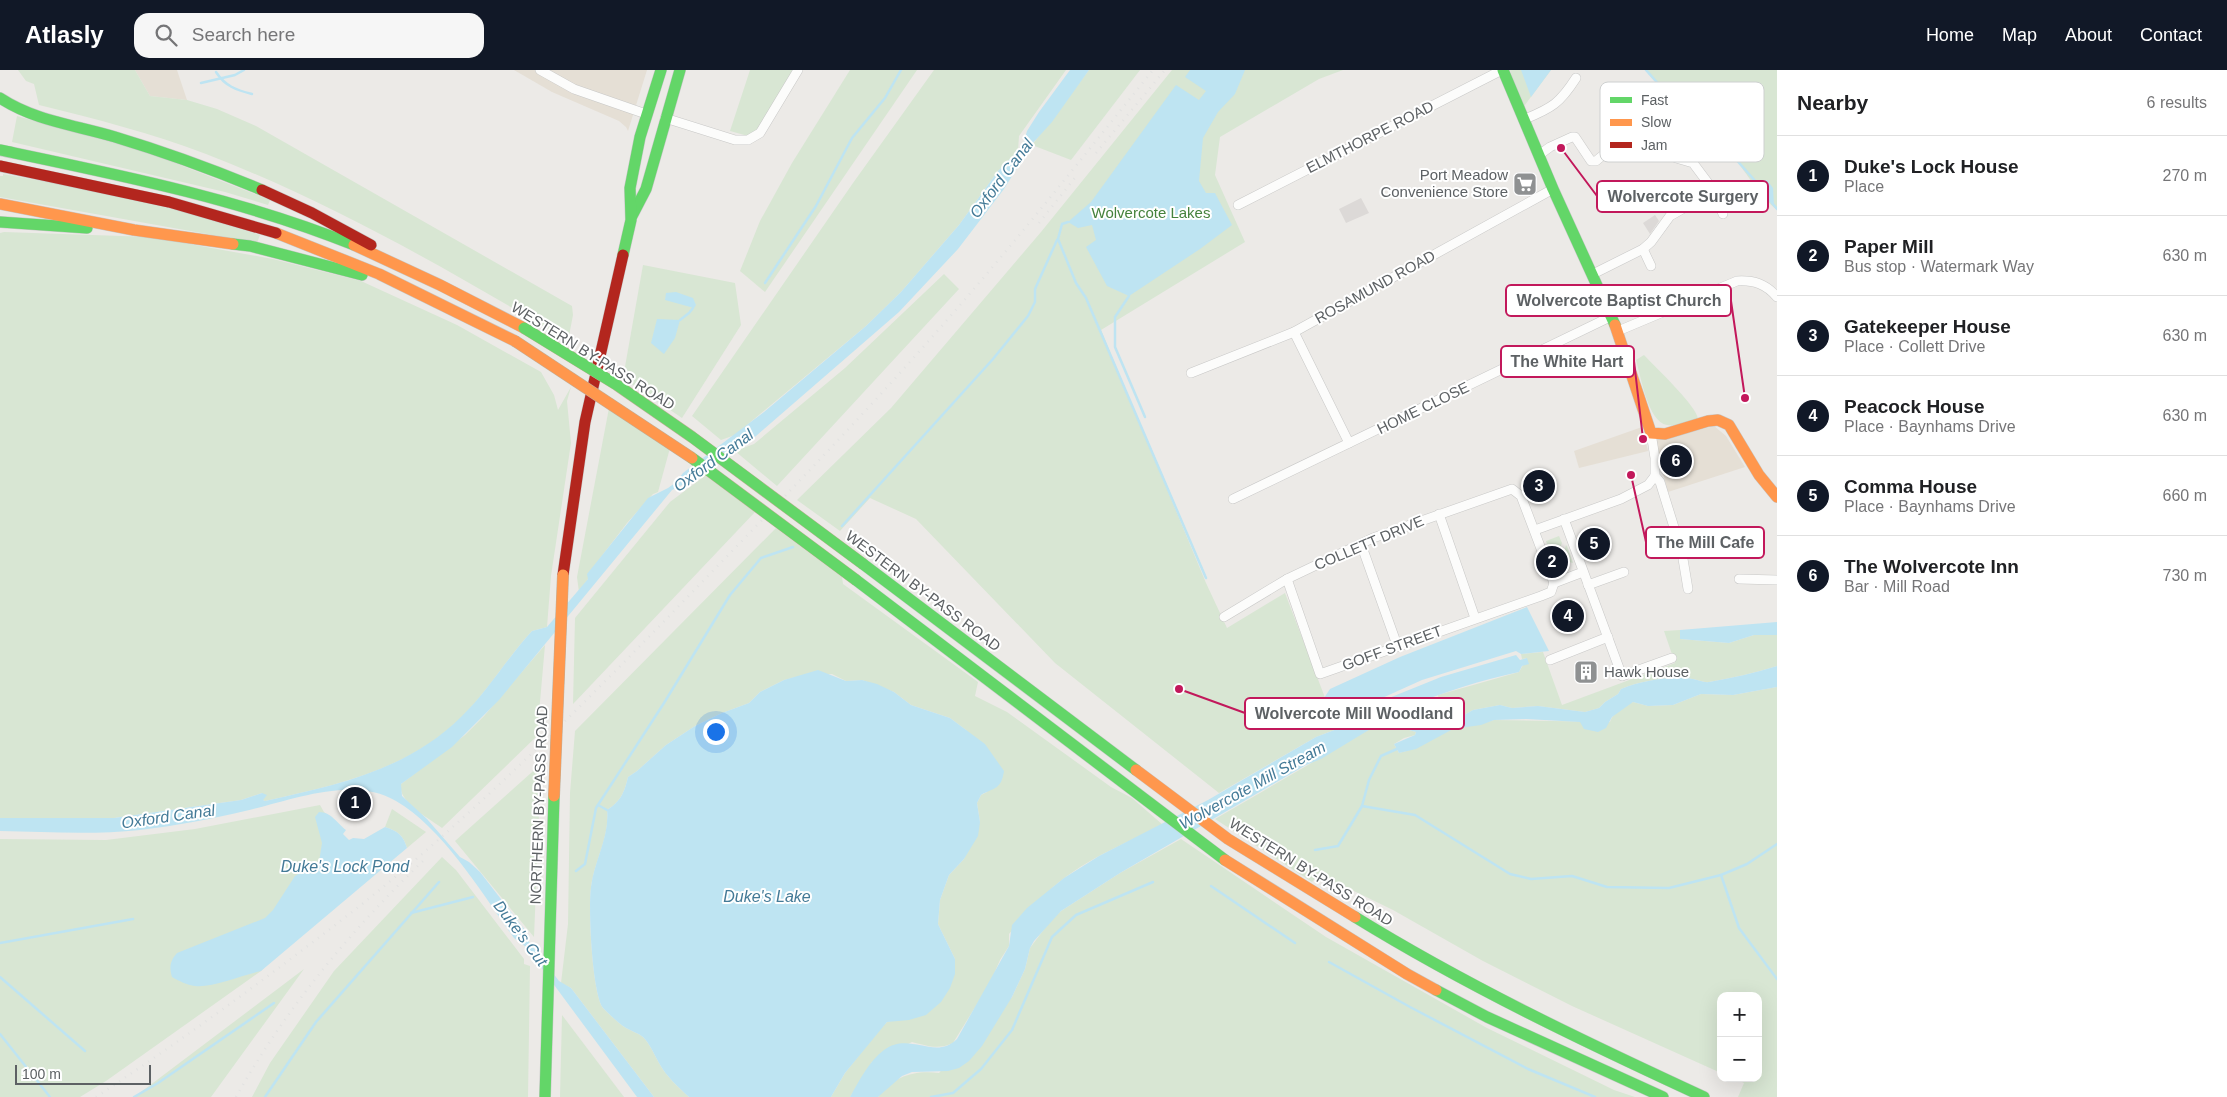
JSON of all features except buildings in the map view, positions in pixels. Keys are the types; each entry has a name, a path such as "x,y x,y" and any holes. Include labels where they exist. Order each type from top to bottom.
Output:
{"main road":[{"path":"631,220 630,188 646,114 661,70"},
{"path":"631,220 646,189 680,70"},
{"path":"1503,70 1553,189 1612,316 1651,433 1665,434 1708,421 1718,420 1729,425 1759,475 1777,497"},
{"path":"0,98 34,116 120,138 230,177 363,240 420,274"},
{"path":"646,114 665,118"},
{"name":"WESTERN BY-PASS ROAD","path":"0,150 174,186 286,220 420,274 524,328 617,385 677,427 863,564 1228,839 1351,916 1460,978 1576,1038 1704,1097"},
{"name":"WESTERN BY-PASS ROAD","path":"0,166 94,185 238,221 334,254 410,288 514,341 680,449 1156,806 1216,854 1337,933 1439,991 1487,1017 1663,1097"},
{"path":"0,204 134,230 250,246 410,288"},
{"name":"NORTHERN BY-PASS ROAD","path":"545,1097 554,796 564,575 585,422 631,220"},
{"path":"0,222 134,230"}],"street":[{"path":"540,70 574,90 646,114"},
{"path":"665,118 735,140 748,140 760,133 798,70"},
{"name":"ELMTHORPE ROAD","path":"1238,205 1503,70"},
{"path":"1525,119 1553,106 1563,98 1576,78"},
{"path":"1539,155 1572,136 1591,161 1600,157"},
{"path":"1690,162 1693,163 1714,191 1723,214"},
{"name":"ROSAMUND ROAD","path":"1191,373 1294,332 1553,189"},
{"path":"1594,274 1643,249 1651,242 1670,216 1714,191"},
{"path":"1643,249 1651,266"},
{"path":"1618,331 1737,281 1750,280 1769,288 1777,298"},
{"name":"HOME CLOSE","path":"1233,499 1612,316"},
{"path":"1294,332 1349,443"},
{"path":"1583,572 1554,583 1535,530 1638,491 1648,485 1655,476 1655,458 1651,433"},
{"path":"1655,476 1660,482 1682,553 1688,589"},
{"name":"COLLETT DRIVE","path":"1224,617 1286,579 1361,544 1512,489 1521,496 1532,527 1535,530"},
{"path":"1439,514 1475,618"},
{"path":"1564,519 1622,676 1672,658"},
{"path":"1361,544 1397,645"},
{"path":"1588,585 1624,572"},
{"name":"GOFF STREET","path":"1286,579 1320,674 1397,645 1551,592 1554,583"},
{"path":"1739,579 1777,580"},
{"path":"1550,660 1608,637"}],"shaded area":[{"path":"135,70 177,70 187,100 150,96"},
{"path":"514,70 647,70 628,131 619,121 552,92"},
{"path":"1361,198 1369,213 1346,223 1339,209"},
{"path":"1655,215 1659,221 1650,234 1643,223"},
{"path":"1714,426 1726,436 1745,467 1668,492 1654,441"},
{"path":"1642,427 1648,451 1579,468 1574,451"}],"green space":[{"path":"18,70 135,70 150,96 187,100 217,109 256,126 572,306 573,315 568,341 436,264 346,216 253,173 165,139 39,105 34,84 26,81"},
{"path":"750,70 793,70 756,132 748,136 730,131"},
{"path":"850,70 917,70 765,292 740,271 760,221 792,163"},
{"path":"934,70 1066,70 1019,136 1018,151 998,171 959,225 901,292 866,326 735,435 721,440 692,416 853,183"},
{"path":"1089,70 1140,70 1071,160 1032,145"},
{"name":"Wolvercote Lakes","path":"1172,70 1343,70 1319,79 1220,137 1215,175 1245,242 1101,330 1206,583 1227,628 1285,593 1337,729 1316,737 1219,793 1055,663 916,519 870,498 840,531 797,500 891,408 1041,232"},
{"path":"1510,70 1551,70 1522,109"},
{"path":"1645,70 1777,70 1777,210 1758,191 1737,162 1764,162 1764,82 1655,82"},
{"path":"17,116 147,152 270,200 268,205 225,192 12,142"},
{"path":"3,174 112,194 184,212 260,235 257,243 0,197 0,176 3,176"},
{"path":"0,233 151,237 273,259 361,281 457,325 541,372 554,395 558,410 571,387 567,401 571,443 551,576 547,627 532,631 471,707 441,735 395,763 370,773 319,789 265,801 263,800 262,793 241,800 114,818 0,818"},
{"path":"643,265 735,283 741,325 682,418 623,378"},
{"path":"944,274 959,289 777,486 735,451 754,444 845,368"},
{"path":"1644,355 1691,405 1698,419 1675,425 1667,425 1660,422 1650,408 1646,398 1636,360"},
{"path":"609,408 670,448 658,492 653,494 627,523 588,574 588,579 579,592 577,577"},
{"path":"706,475 755,512 573,704 575,618 670,502"},
{"path":"776,528 842,577 843,584 978,682 975,696 1007,712 1111,787 1132,798 1163,825 1088,862 1061,881 1038,902 1009,934 1009,946 1000,960 990,983 953,1043 938,1047 912,1042 872,1062 850,1097 831,1097 845,1073 880,1029 887,1022 897,1020 955,959 938,924 940,900 949,875 964,859 980,822 977,803 981,795 987,792 966,730 950,718 911,705 894,692 862,680 846,681 832,674 784,680 760,692 749,703 695,726 666,745 628,777 621,796 607,810 606,830 591,888 591,931 599,1000 603,1008 614,1019 643,1037 665,1072 689,1097 654,1097 571,988 561,983 568,924 570,793 575,731"},
{"path":"1559,536 1562,543 1560,548 1547,544 1546,541"},
{"path":"1567,546 1573,563 1562,560"},
{"path":"1680,630 1680,639 1729,643 1754,635 1777,635 1777,666 1709,682 1677,678 1645,682 1621,689 1618,694 1599,708 1585,712 1538,706 1512,708 1500,705 1473,710 1464,715 1441,713 1438,695 1519,672 1527,658 1522,659 1521,654 1543,652 1562,705 1675,663 1664,631"},
{"path":"545,645 537,736 442,828 409,803 401,791 401,784 465,735 484,716"},
{"path":"1777,687 1777,1097 1738,1097 1744,1083 1742,1082 1762,1082 1762,992 1717,992 1717,1071 1572,1006 1483,961 1393,910 1319,874 1312,882 1215,819 1382,722 1416,732 1415,735 1404,738 1394,744 1399,753 1420,746 1457,727 1494,720 1610,722 1616,712 1633,702 1648,706 1673,705 1701,694 1733,695"},
{"path":"541,764 534,937 455,841"},
{"path":"320,805 324,812 335,821 347,875 261,971 106,1081 80,1097 0,1097 0,839 106,840 195,829"},
{"path":"392,809 426,832 407,848 399,834 385,827"},
{"path":"1181,839 1326,937 1487,1028 1614,1090 1635,1097 878,1097 891,1084 905,1076 930,1072 939,1073 1012,997 1025,969 1030,948 1051,920 1061,911 1120,873"},
{"path":"442,857 456,870 524,959 524,964 530,966 528,1097 252,1097 270,1063 334,971"},
{"path":"304,969 211,1097 134,1097 137,1095"},
{"path":"562,1015 624,1097 560,1097"}],"water":[{"path":"1070,70 1089,70 1052,122 1022,155 1019,165 1004,189 958,249 899,312 750,441 731,447 698,477 672,490 499,700 452,747 401,784 402,796 427,819 460,857 480,872 524,929 529,942 559,981 571,988 654,1097 637,1097 526,947 514,938 446,845 413,813 396,801 379,794 360,790 321,792 219,817 123,832 0,831 0,818 114,818 241,800 262,793 267,795 263,800 265,801 319,789 370,773 419,750 462,716 532,631 547,627 588,579 587,574 648,498 675,483 683,473 764,412 866,326 901,292 959,225 998,171 1023,145 1027,131"},
{"path":"1190,70 1245,70 1235,94 1218,112 1203,138 1199,181 1206,193 1215,193 1232,225 1200,249 1129,296 1107,286 1086,247 1096,240 1092,225 1078,228 1068,222 1091,202 1176,85 1199,100 1206,91 1185,77"},
{"path":"1521,70 1551,70 1531,97"},
{"path":"1767,180 1773,188 1774,206 1761,194 1754,182"},
{"path":"676,292 693,298 696,305 694,308 665,300 666,293"},
{"path":"657,319 680,320 675,338 664,354 651,343"},
{"path":"1527,607 1549,651 1521,654 1516,651 1422,680 1380,699 1335,726 1324,698 1330,689 1400,657"},
{"path":"1777,622 1777,635 1754,635 1729,643 1680,639 1680,630"},
{"name":"Wolvercote Mill Stream","path":"1516,655 1520,660 1527,658 1529,664 1522,666 1519,672 1450,691 1409,706 1409,709 1440,716 1441,713 1464,715 1473,710 1500,705 1512,708 1538,706 1585,712 1599,708 1618,694 1621,689 1645,682 1661,679 1689,678 1709,682 1777,666 1777,687 1733,695 1701,694 1673,705 1648,706 1633,702 1612,717 1606,728 1598,732 1584,729 1580,722 1526,719 1494,720 1481,725 1453,729 1416,749 1399,753 1394,744 1415,735 1416,732 1382,722 1321,759 1306,765 1120,873 1061,911 1034,941 1030,948 1025,969 1012,997 982,1046 969,1061 959,1068 948,1071 912,1072 902,1076 878,1097 850,1097 869,1065 884,1050 903,1043 940,1047 949,1045 957,1039 1009,946 1012,925 1027,908 1064,878 1099,856 1208,800 1316,737 1337,729 1384,700 1441,677"},
{"name":"Duke's Lake","path":"818,670 846,681 862,680 877,684 894,692 911,705 950,718 985,744 1004,771 999,785 981,795 977,803 980,822 978,836 964,859 949,875 940,900 938,924 955,959 955,974 950,988 941,1002 926,1015 909,1020 887,1022 845,1073 831,1097 689,1097 665,1072 643,1037 617,1021 603,1008 599,1000 592,950 590,897 593,877 606,829 607,810 621,796 628,777 666,745 695,726 749,703 760,692 784,680"},
{"name":"Duke's Lock Pond","path":"319,812 334,818 346,830 343,834 349,840 353,838 364,839 385,827 399,834 407,848 261,971 202,986 189,985 172,977 171,964 177,953 265,918 273,910 295,876 319,862 322,843 315,817"}],"waterway":[{"path":"201,83 235,75 244,70"},
{"path":"765,283 816,206 852,138 885,98 901,70"},
{"path":"1646,70 1657,82"},
{"path":"216,72 231,87 252,94"},
{"path":"1738,162 1757,183"},
{"path":"1772,203 1777,209"},
{"path":"1068,222 1062,224 1058,239 1076,283 1086,298 1206,578"},
{"path":"842,526 993,359 1028,316 1035,302 1035,289 1057,240"},
{"path":"1129,296 1115,317 1115,347 1145,417"},
{"path":"680,320 693,308"},
{"path":"576,871 585,864 596,808 664,703 730,595 761,558 793,547"},
{"path":"1315,850 1338,846 1362,806 1369,780 1381,756 1399,748"},
{"path":"598,805 607,810"},
{"path":"1362,806 1415,815 1510,874 1531,879 1572,876 1607,887 1669,888 1721,875"},
{"path":"1777,844 1747,864 1721,875 1739,928 1777,979"},
{"path":"265,1097 316,1022 439,882"},
{"path":"931,1097 953,1093 981,1069 1012,1030 1052,937 1076,915 1153,882"},
{"path":"1211,886 1295,943"},
{"path":"411,913 473,897"},
{"path":"0,943 133,919"},
{"path":"1329,962 1528,1069 1595,1097"},
{"path":"0,977 85,1051"},
{"path":"134,1097 158,1083 274,1003"},
{"path":"0,1034 50,1097"}],"railway":[{"path":"96,1097 230,1004 361,905 403,871 561,725 776,505 908,364 968,296 1153,70"},
{"path":"1096,153 1165,70"},
{"path":"1039,223 1078,174"},
{"path":"236,1097 255,1064 298,1001 371,914 425,859"}],"traffic: fast":[{"path":"623,255 631,220 630,188 640,137 661,70"},
{"path":"632,216 646,189 680,70"},
{"path":"1503,70 1553,189 1615,325"},
{"path":"0,98 13,106 41,117 152,149 208,168 262,190"},
{"path":"0,150 135,179 224,201 354,245"},
{"path":"0,222 87,228"},
{"path":"233,244 250,246 362,275"},
{"path":"524,328 617,385 692,437 863,564"},
{"path":"692,458 856,580"},
{"path":"863,564 1136,770"},
{"path":"856,580 1225,860"},
{"path":"545,1097 554,796"},
{"path":"1355,917 1483,990 1704,1097"},
{"path":"1436,990 1487,1017 1663,1097"}],"traffic: slow":[{"path":"0,204 134,230 233,244"},
{"path":"276,233 379,274 515,341"},
{"path":"354,245 440,285 524,328"},
{"path":"1615,325 1651,433 1665,434 1708,421 1718,420 1729,425 1759,475 1777,497"},
{"path":"515,341 692,458"},
{"path":"554,796 563,575"},
{"path":"1136,770 1228,839 1355,917"},
{"path":"1225,860 1407,974 1436,990"}],"traffic: jam":[{"path":"0,166 169,202 276,233"},
{"path":"262,190 312,213 371,245"},
{"path":"563,575 585,422 623,255"}],"place":[{"name":"Wolvercote Surgery","path":"1561,148"},
{"name":"Port Meadow Convenience Store","path":"1525,184"},
{"name":"Wolvercote Baptist Church","path":"1745,398"},
{"name":"The White Hart","path":"1643,439"},
{"name":"The Wolvercote Inn","path":"1676,461"},
{"name":"The Mill Cafe","path":"1631,475"},
{"name":"Gatekeeper House","path":"1539,486"},
{"name":"Comma House","path":"1594,544"},
{"name":"Paper Mill","path":"1552,562"},
{"name":"Peacock House","path":"1568,616"},
{"name":"Hawk House","path":"1586,672"},
{"name":"Wolvercote Mill Woodland","path":"1179,689"},
{"name":"Duke's Lock House","path":"355,803"}],"water label":[{"name":"Oxford Canal","path":"1001,178"},
{"name":"Oxford Canal","path":"713,460"},
{"name":"Oxford Canal","path":"168,816"},
{"name":"Duke's Cut","path":"521,933"}]}
